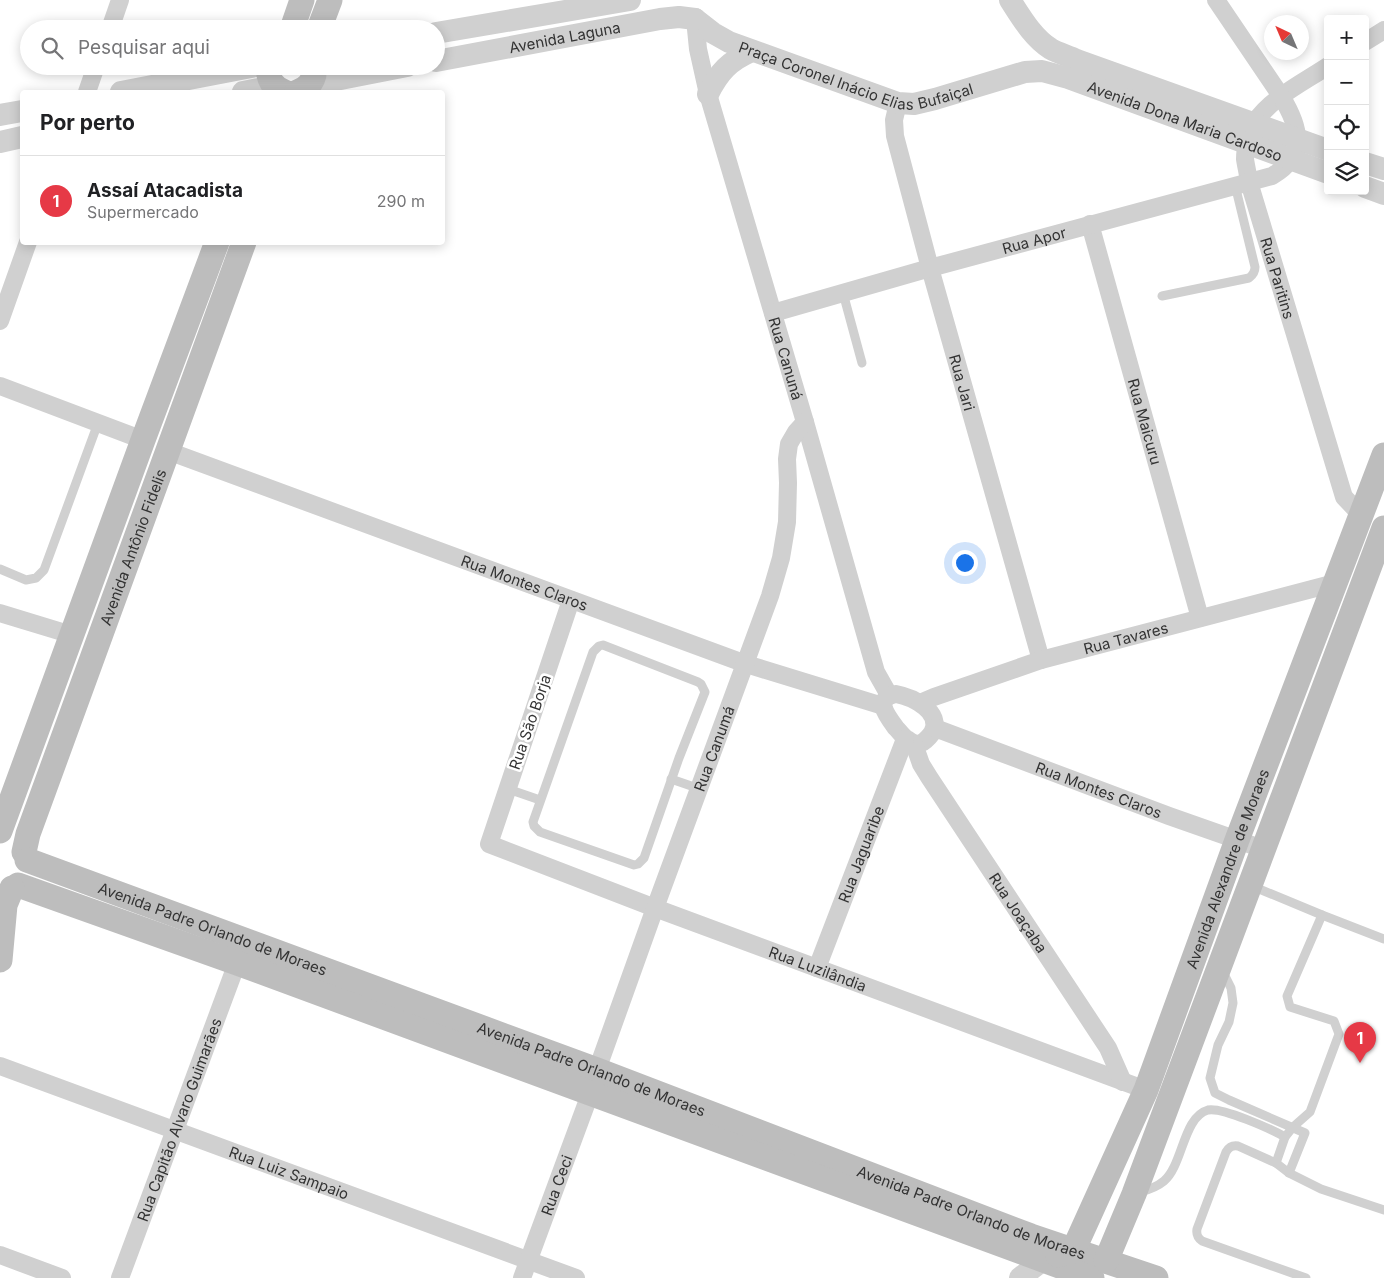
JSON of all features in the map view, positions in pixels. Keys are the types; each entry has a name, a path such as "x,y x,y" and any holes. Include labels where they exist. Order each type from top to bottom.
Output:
{"main road":[{"path":"295,20 302,0"},
{"path":"322,20 330,0"},
{"name":"Avenida Antônio Fidelis","path":"0,831 216,245"},
{"name":"Avenida Antônio Fidelis","path":"0,960 5,905 10,888 24,877 27,869 28,834 243,245"},
{"name":"Avenida Alexandre de Moraes","path":"1059,1264 1146,1090 1237,840 1384,455"},
{"name":"Avenida Alexandre de Moraes","path":"1099,1270 1134,1194 1384,528"},
{"name":"Avenida Padre Orlando de Moraes","path":"0,839 14,842 20,846 26,856 597,1070 1031,1236 1059,1264"},
{"name":"Avenida Padre Orlando de Moraes","path":"10,888 238,963 590,1094 1059,1264"},
{"path":"1059,1264 1156,1278"}],"street":[{"path":"113,20 120,0"},
{"name":"Avenida Laguna","path":"445,31 630,0"},
{"name":"Avenida Dona Maria Cardoso","path":"1010,0 1035,35 1051,49 1254,124 1324,171"},
{"path":"1216,0 1290,110 1296,127 1294,150"},
{"name":"Avenida Laguna","path":"445,59 679,17 696,9"},
{"name":"Praça Coronel Inácio Elias Bufaiçal","path":"696,9 713,33 729,42 898,103 914,104 1025,72 1042,70"},
{"name":"Rua Canuná","path":"696,9 698,49 708,94 805,422 876,672 886,700"},
{"path":"1369,39 1384,30"},
{"path":"708,94 723,70 740,56 752,51"},
{"name":"Rua Paritins","path":"1324,69 1281,96 1262,113 1254,124 1247,145 1242,184 1344,497 1361,515"},
{"name":"Avenida Dona Maria Cardoso","path":"1042,70 1247,145 1294,150 1324,150"},
{"path":"88,90 93,75"},
{"path":"131,90 209,75"},
{"path":"256,90 352,75"},
{"name":"Rua Jari","path":"898,103 894,120 895,136 930,268 1041,660"},
{"path":"0,115 20,111"},
{"path":"0,142 20,137"},
{"name":"Rua Apor","path":"773,314 930,268 1272,176 1282,170 1294,150"},
{"path":"1369,164 1384,169"},
{"path":"1369,188 1384,194"},
{"name":"Rua Maicuru","path":"1090,224 1200,618"},
{"path":"0,321 27,245"},
{"path":"0,386 143,440"},
{"name":"Rua Canumá","path":"597,1070 770,596 781,558 787,522 787,459 789,444 805,422"},
{"name":"Rua Montes Claros","path":"168,450 746,664 886,700"},
{"name":"Rua Tavares","path":"920,703 1041,660 1335,583"},
{"name":"Rua São Borja","path":"489,844 572,600"},
{"path":"0,613 72,635"},
{"path":"896,694 901,694 920,703 934,717 935,728 928,738 920,743 910,741 891,722 886,700 896,694"},
{"name":"Rua Montes Claros","path":"935,728 1169,816 1263,849"},
{"name":"Rua Jaguaribe","path":"817,968 910,741"},
{"name":"Rua Joaçaba","path":"910,741 921,764 1108,1048 1123,1082"},
{"name":"Rua Luzilândia","path":"489,844 655,908 1146,1090"},
{"name":"Rua Capitão Alvaro Guimarães","path":"120,1278 238,963"},
{"name":"Rua Luiz Sampaio","path":"0,1066 576,1278"},
{"name":"Rua Ceci","path":"522,1278 590,1094"},
{"path":"0,1255 62,1278"},
{"path":"1020,1278 1059,1264"}],"lane":[{"path":"1162,296 1249,278 1255,271 1242,184"},
{"path":"843,293 862,364"},
{"path":"0,569 26,580 36,578 44,570 98,423"},
{"path":"603,645 702,684 704,696 671,779 644,858 634,866 540,832 533,822 593,652 599,646 603,645"},
{"path":"671,779 700,789"},
{"path":"508,789 540,800"},
{"path":"1250,885 1384,939"},
{"path":"1276,1163 1284,1137 1310,1112 1338,1034 1334,1021 1290,1008 1287,996 1322,915"},
{"path":"1220,966 1231,988 1233,1002 1229,1022 1218,1045 1210,1078 1215,1093 1305,1133 1289,1173"},
{"path":"1134,1194 1149,1190 1164,1181 1173,1170 1190,1128 1199,1114 1209,1110 1217,1110 1266,1126 1284,1137"},
{"path":"1306,1278 1198,1238 1197,1229 1229,1148 1238,1146 1276,1163 1289,1173 1321,1189 1384,1210"}],"place":[{"name":"Assaí Atacadista","path":"1360,1063"}]}
